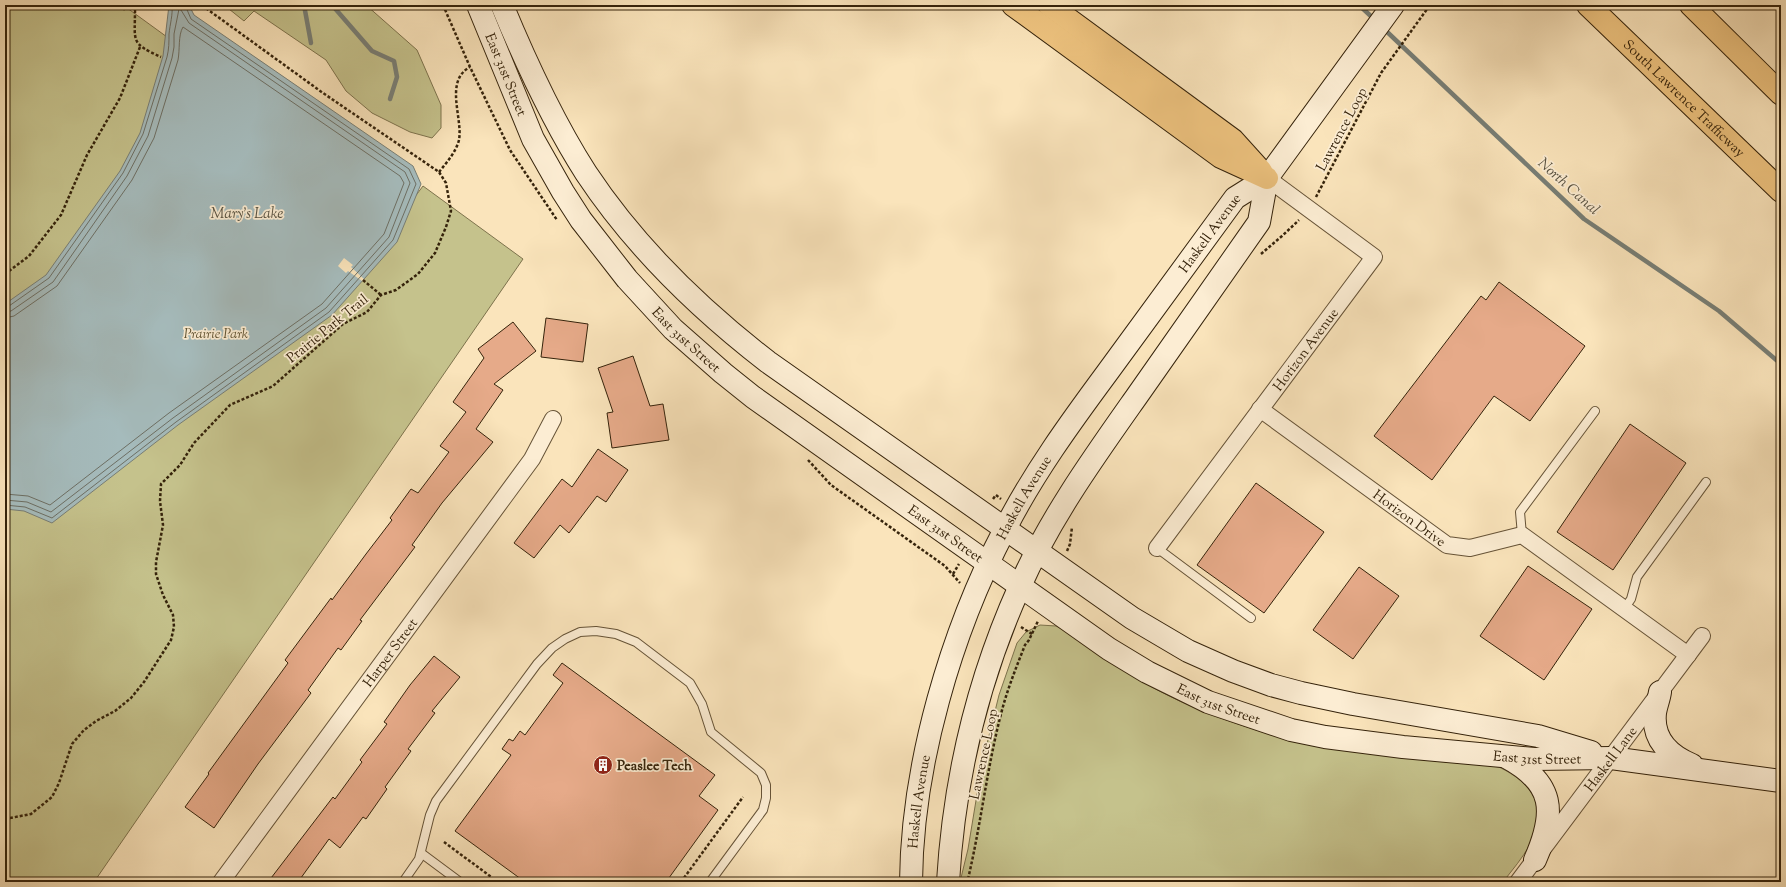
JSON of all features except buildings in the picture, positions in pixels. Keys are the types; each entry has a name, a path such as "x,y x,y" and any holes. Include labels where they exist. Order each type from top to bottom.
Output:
{"highway":[{"path":"1013,5 1221,157 1267,178"},
{"path":"1049,5 1233,140 1267,178"},
{"name":"South Lawrence Trafficway","path":"1588,5 1781,191"},
{"path":"1691,5 1781,94"}],"main road":[{"name":"East 31st Street","path":"478,5 533,138 581,220 612,261 645,299 690,345 753,397 1109,649 1147,672 1183,691 1226,709 1291,730 1325,737 1403,747 1534,759 1611,758 1781,780"},
{"name":"East 31st Street","path":"502,5 551,112 587,173 631,232 676,282 727,330 768,362 1132,618 1161,637 1211,662 1252,678 1301,693 1538,736 1611,758"},
{"name":"Haskell Avenue","path":"911,882 915,819 929,738 940,696 957,642 988,564 1005,529 1059,439 1235,198 1267,178 1393,5"},
{"name":"Haskell Avenue","path":"948,882 956,804 972,724 983,682 1020,586 1037,552 1084,470 1259,222 1267,178"},
{"path":"1660,692 1655,713 1656,726 1658,737 1666,750 1679,759 1713,771"},
{"path":"1503,756 1518,764 1530,773 1544,792 1548,802 1549,814 1546,828 1535,860"}],"street":[{"name":"Horizon Avenue","path":"1158,548 1374,257 1267,178"},
{"name":"Horizon Drive","path":"1260,409 1447,545 1470,548 1522,535"},
{"name":"Harper Street","path":"221,882 532,458 553,420"},
{"path":"1522,535 1688,655"},
{"name":"Haskell Lane","path":"1518,882 1702,636"}],"lane":[{"path":"1522,535 1520,512 1595,411"},
{"path":"1624,609 1631,600 1637,577 1706,482"},
{"path":"1158,548 1251,618"},
{"path":"403,882 419,859 430,815 436,801 537,664 552,648 565,639 580,632 596,631 616,634 636,642 690,683 702,704 711,732 761,773 766,785 766,798 763,810 710,882"},
{"path":"421,853 460,882"}],"path":[{"path":"113,5 124,9 135,10 164,6 199,5 207,9 323,93 439,172 455,150 458,142 460,131 456,99 457,87 461,74 470,67"},
{"name":"Lawrence Loop","path":"1318,194 1381,73 1429,6"},
{"path":"135,10 135,40 140,47 161,58"},
{"path":"5,274 29,256 60,215 87,155 120,98 140,47"},
{"name":"Prairie Park Trail","path":"5,819 31,814 52,797 59,783 72,744 84,730 96,721 115,711 131,698 144,682 171,640 174,627 173,615 163,595 156,574 156,562 162,526 160,502 161,484 180,465 194,443 230,405 273,386 344,324 367,312 381,295 396,290 418,274 435,253 451,211 446,182 439,172"},
{"path":"364,280 381,295"},
{"name":"Lawrence Loop","path":"967,882 978,835 992,754 1001,714 1025,645 1032,634"},
{"path":"680,882 743,797"},
{"path":"444,842 498,882"}],"green space":[{"name":"Prairie Park","path":"5,5 123,5 405,210 423,186 523,259 94,882 5,882"},
{"path":"224,5 366,5 417,50 441,105 441,128 432,138 410,132 372,113 346,91 326,60 254,11 244,21"},
{"path":"1040,625 1056,626 1066,631 1117,666 1169,696 1223,719 1279,737 1499,767 1511,773 1529,789 1538,808 1536,831 1524,854 1503,882 960,882 968,849 982,764 999,695 1017,643 1026,632"}],"water":[{"name":"Mary's Lake","path":"169,5 189,5 194,15 413,166 421,184 397,242 332,315 178,425 52,523 24,511 5,509 5,304 46,275 120,171 140,133 163,56"}],"pier":[{"path":"344,258 353,265 351,267 364,279 362,281 348,271 346,273 338,266"}],"waterway":[{"path":"304,5 311,43"},
{"path":"332,5 372,51 394,61 397,77 390,99"},
{"name":"North Canal","path":"1359,5 1375,20"},
{"name":"North Canal","path":"1383,28 1584,219 1719,311 1781,364"}],"place":[{"name":"Peaslee Tech","path":"603,765"}]}
